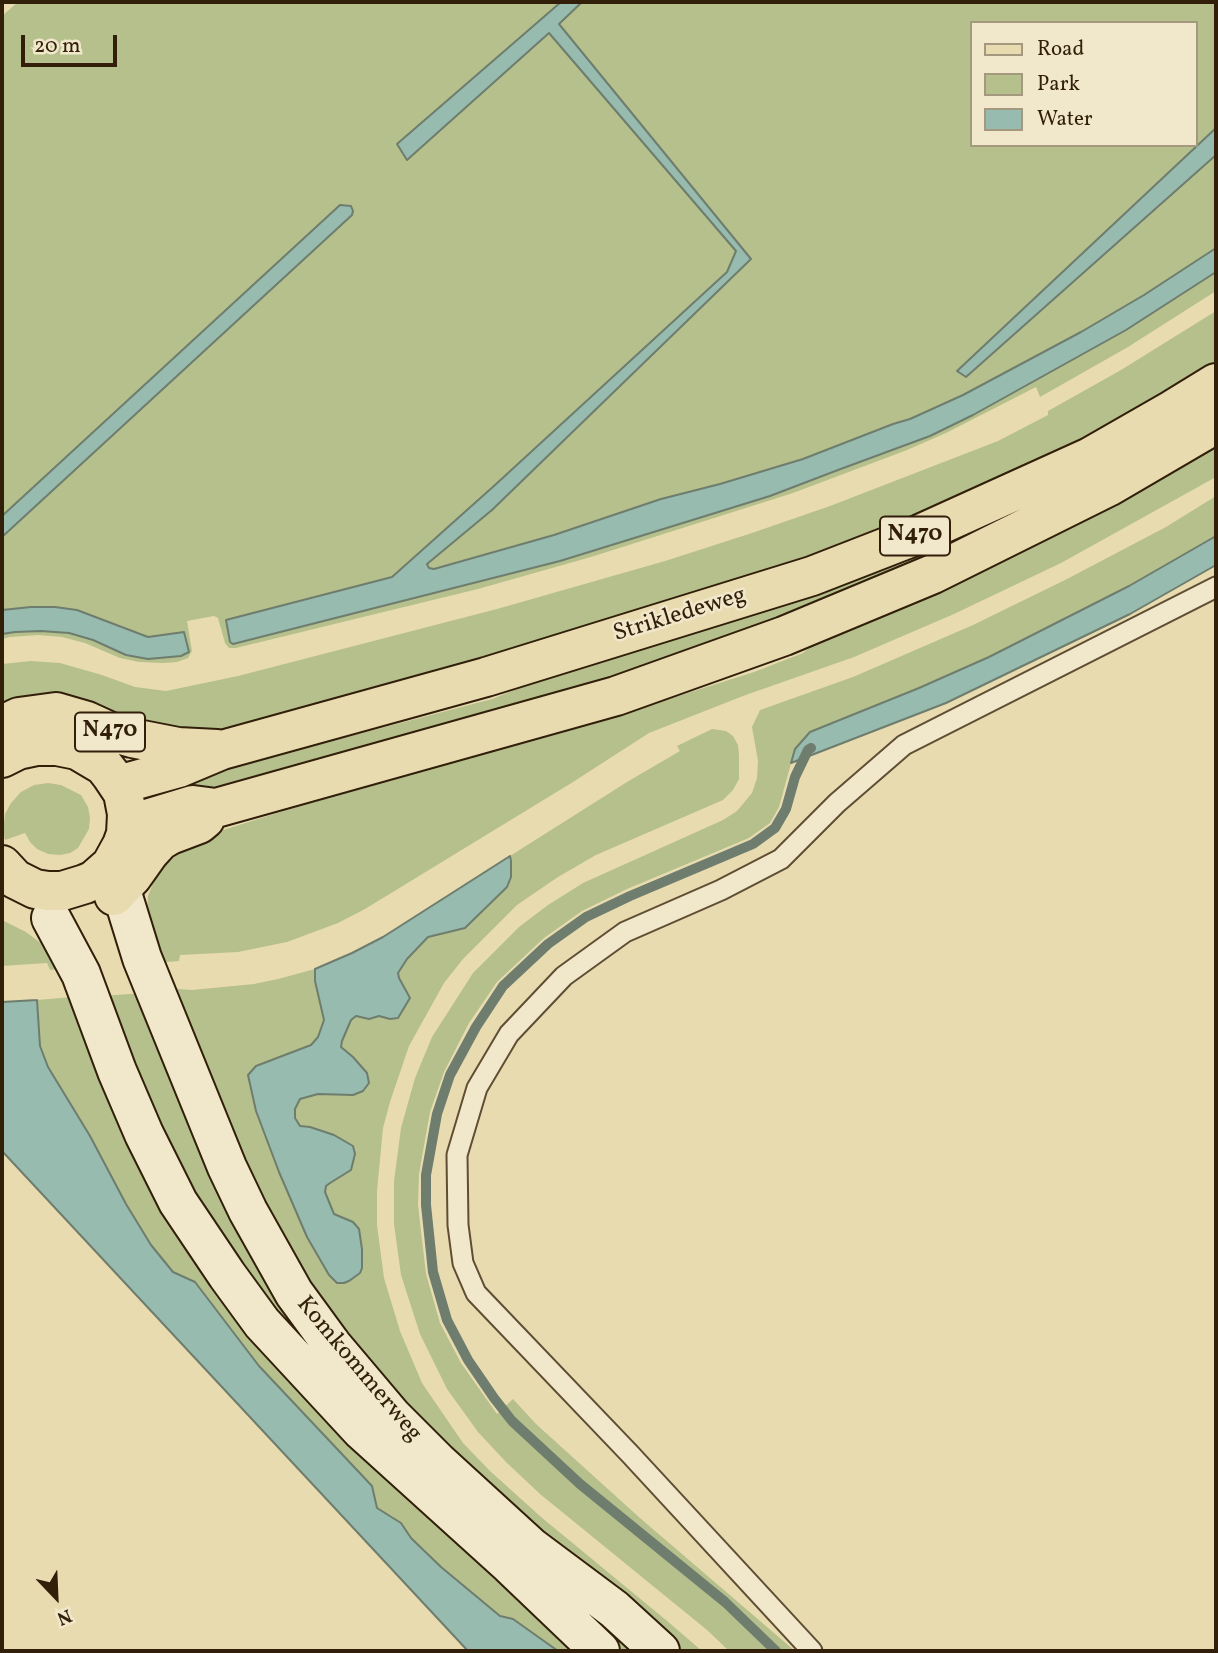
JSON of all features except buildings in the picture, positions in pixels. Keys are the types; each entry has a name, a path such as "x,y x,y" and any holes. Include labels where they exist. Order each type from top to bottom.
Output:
{"main road":[{"name":"Strikledeweg","path":"118,785 179,768 222,750 486,677 813,576 920,534 1090,457 1216,383"},
{"name":"Strikledeweg","path":"138,839 160,841 199,824 216,808 616,696 783,636 933,574 1108,487 1216,424"},
{"name":"N470","path":"2,725 19,717 56,712 132,738 178,747 222,750"},
{"name":"N470","path":"2,758 18,750 57,746 77,750 104,766 118,785 138,839 116,877 106,903 92,911 51,918 23,911 2,898"},
{"name":"N470","path":"2,865 15,880 48,891 72,889 94,880 116,877"},
{"name":"Komkommerweg","path":"116,877 142,958 227,1167 248,1211 294,1293 340,1355 392,1416 438,1462 531,1547 614,1609 660,1651"},
{"name":"Komkommerweg","path":"51,918 81,974 117,1071 144,1134 178,1202 255,1313 301,1367 362,1431 600,1651"}],"lane":[{"path":"812,1651 630,1454 476,1293 463,1263 458,1225 457,1155 477,1088 509,1034 564,976 625,932 721,890 781,859 838,803 904,745 1216,587"}],"green space":[{"path":"18,2 561,2 398,144 407,159 549,32 736,251 727,272 392,578 226,620 233,644 560,561 770,496 930,436 973,415 1126,330 1216,272 1216,291 1128,347 1040,397 1036,387 907,450 793,493 591,557 478,589 236,648 229,648 225,643 218,618 214,616 187,621 192,651 188,658 177,662 139,662 120,658 85,643 62,637 38,635 2,639 2,634 15,632 69,633 93,640 126,655 184,632 148,637 55,607 2,610 2,537 352,215 337,208 2,516 2,16"},
{"path":"582,2 1216,2 1216,128 1197,146 1197,21 970,21 970,147 1196,147 957,371 966,377 1216,155 1216,248 1081,332 963,395 910,419 803,459 660,499 554,535 434,569 428,568 427,564 492,510 751,259 559,23"},
{"path":"1216,311 1216,367 1162,402 872,542 529,650 210,732 2,711 2,664 31,661 60,663 135,687 166,691 238,676 497,609 752,533 998,441 1048,415 1048,411 1121,370"},
{"path":"1216,409 920,564 658,665 540,700 187,794 183,780 492,699"},
{"path":"1216,432 1216,477 1061,563 954,614 854,657 649,733 573,782 338,923 287,942 238,952 180,955 179,961 155,963 147,914 148,896 154,881 166,865 196,843 220,831 312,802 609,718 754,672 803,653 853,613"},
{"path":"1216,496 1216,536 1129,586 989,657 810,732 795,749 779,807 770,823 749,838 627,889 582,911 544,938 497,982 469,1023 444,1072 430,1112 419,1174 418,1205 426,1274 440,1323 461,1363 497,1414 513,1399 536,1424 640,1518 795,1651 729,1651 540,1494 506,1462 478,1432 447,1389 420,1334 401,1275 394,1224 394,1181 401,1128 415,1078 432,1037 473,973 519,927 548,905 583,883 723,820 737,811 752,793 757,778 758,761 752,727 760,710 853,677 973,625 1166,527"},
{"path":"712,729 726,731 738,745 739,779 723,800 596,855 558,877 517,905 463,959 444,983 409,1046 390,1102 383,1128 377,1191 377,1225 384,1278 400,1331 422,1383 463,1443 490,1471 702,1651 677,1651 401,1412 283,1252 164,988 192,990 254,984 315,969 324,1020 318,1037 311,1045 301,1050 256,1066 256,1111 307,1237 329,1275 344,1283 349,1281 360,1273 362,1268 353,1222 333,1214 325,1192 326,1186 346,1174 310,1127 300,1126 295,1118 295,1109 300,1099 318,1094 353,1095 367,1073 341,1048 351,1020 356,1016 390,1019 406,989 398,973 407,959 428,937 465,928 507,887 511,877 510,856 680,751 677,746"},
{"path":"34,785 61,785 81,795 88,807 89,829 78,848 70,853 48,854 37,849 25,833 5,840 5,814 11,803 21,792"},
{"path":"2,920 42,944 60,969 50,970 47,963 2,966"},
{"path":"145,993 286,1297 651,1651 619,1651 399,1450 314,1367 195,1206 100,996"},
{"path":"73,997 104,1073 412,1503 492,1574 592,1651 558,1651 513,1619 500,1616 441,1567 392,1516 377,1508 372,1486 259,1366 195,1282 173,1272 151,1245 48,1067 40,1046 37,1000"}],"water":[{"path":"561,2 582,2 559,24 751,259 492,510 427,564 429,568 434,569 554,535 661,499 803,459 910,419 963,395 1081,332 1216,248 1216,272 1126,330 930,436 770,496 560,561 233,644 230,642 226,620 392,577 727,272 736,251 549,33 407,160 397,144"},
{"path":"1216,128 1216,155 966,377 957,371 1197,147"},
{"path":"340,205 351,206 352,215 2,537 2,516"},
{"path":"1216,536 1216,565 1130,614 946,703 791,763 795,749 810,732 989,657 1129,586"},
{"path":"31,607 77,610 148,637 184,632 189,652 181,656 148,659 126,655 93,640 69,633 41,631 2,634 2,610"},
{"path":"510,856 511,877 507,887 465,928 428,937 407,959 398,973 410,998 398,1018 379,1016 369,1019 356,1016 351,1020 341,1047 367,1073 369,1083 363,1091 353,1095 318,1094 300,1099 295,1109 295,1118 300,1126 334,1135 353,1146 355,1154 351,1170 326,1186 325,1192 334,1214 353,1222 359,1229 362,1249 360,1273 349,1281 337,1283 329,1275 307,1237 279,1172 256,1111 248,1075 256,1066 311,1045 318,1037 324,1020 315,969 383,937"},
{"path":"37,1000 40,1046 48,1067 151,1245 173,1272 195,1282 259,1366 372,1486 377,1508 401,1523 411,1538 441,1567 500,1616 513,1619 558,1651 468,1651 2,1151 2,1002"}],"waterway":[{"path":"776,1651 725,1602 580,1484 512,1421 494,1398 468,1360 447,1320 433,1272 426,1205 426,1175 437,1114 450,1075 476,1027 503,986 548,944 586,917 753,844 775,828 786,809 795,777 811,748"}]}
